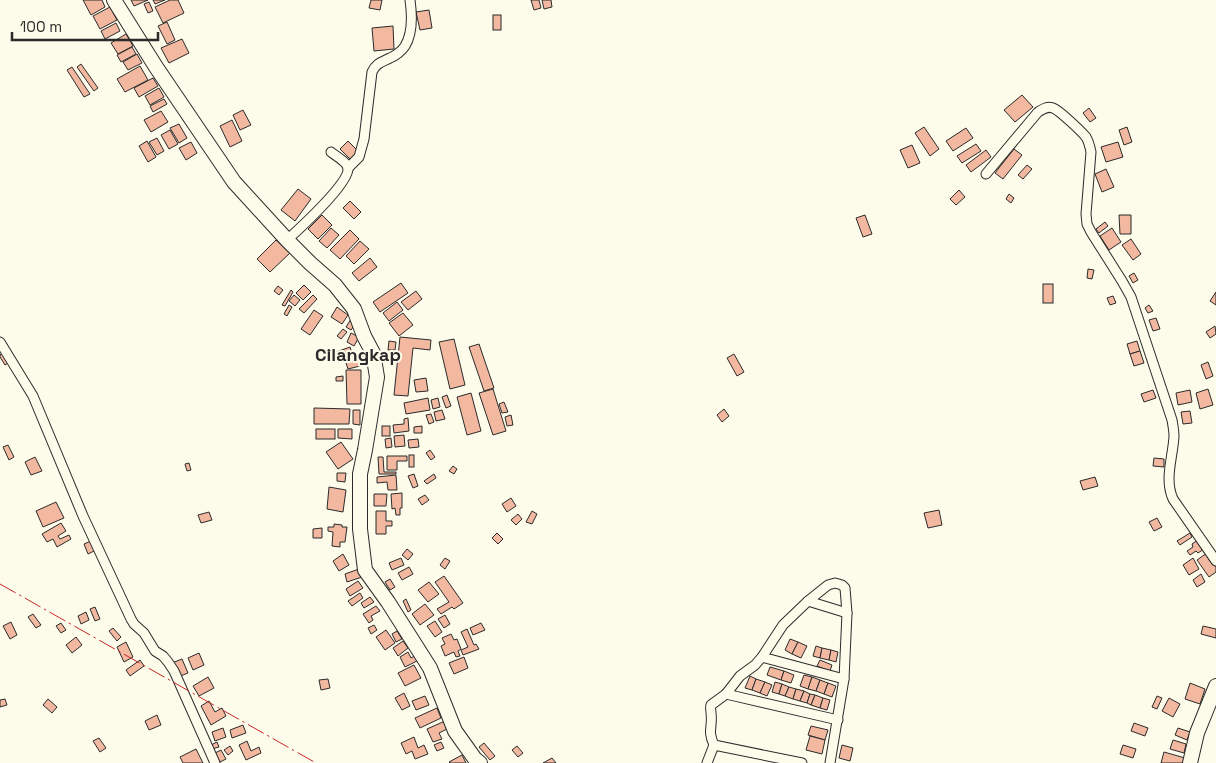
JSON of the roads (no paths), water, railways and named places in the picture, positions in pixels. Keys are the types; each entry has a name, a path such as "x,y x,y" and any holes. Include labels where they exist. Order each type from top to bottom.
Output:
{"main road":[{"path":"114,0 156,67 234,182 287,240 335,285 354,309 364,336 373,352 377,377 360,474 360,529 365,570 430,668 455,731 477,762"},
{"path":"1190,763 1197,732 1216,686"}],"street":[{"path":"348,168 359,157 364,139 372,72 378,63 392,58 404,49 408,39 410,0"},
{"path":"986,174 1038,112 1047,108 1051,107 1059,111 1090,144 1087,224 1131,297 1172,420 1174,437 1168,482 1173,499 1216,561"},
{"path":"287,240 330,198 348,173 346,164 331,152"},
{"path":"0,342 33,396 83,516 131,619 144,632 155,651 163,656 174,671 215,763"},
{"path":"707,763 714,745 710,735 710,705 726,694 740,676 755,665 782,624 828,585 835,583 845,588 847,614 844,679 830,763"},
{"path":"808,601 847,614"},
{"path":"762,657 844,679"},
{"path":"726,694 838,720"},
{"path":"714,745 802,763"}],"district":[{"name":"Cilangkap","path":"358,355"}]}
